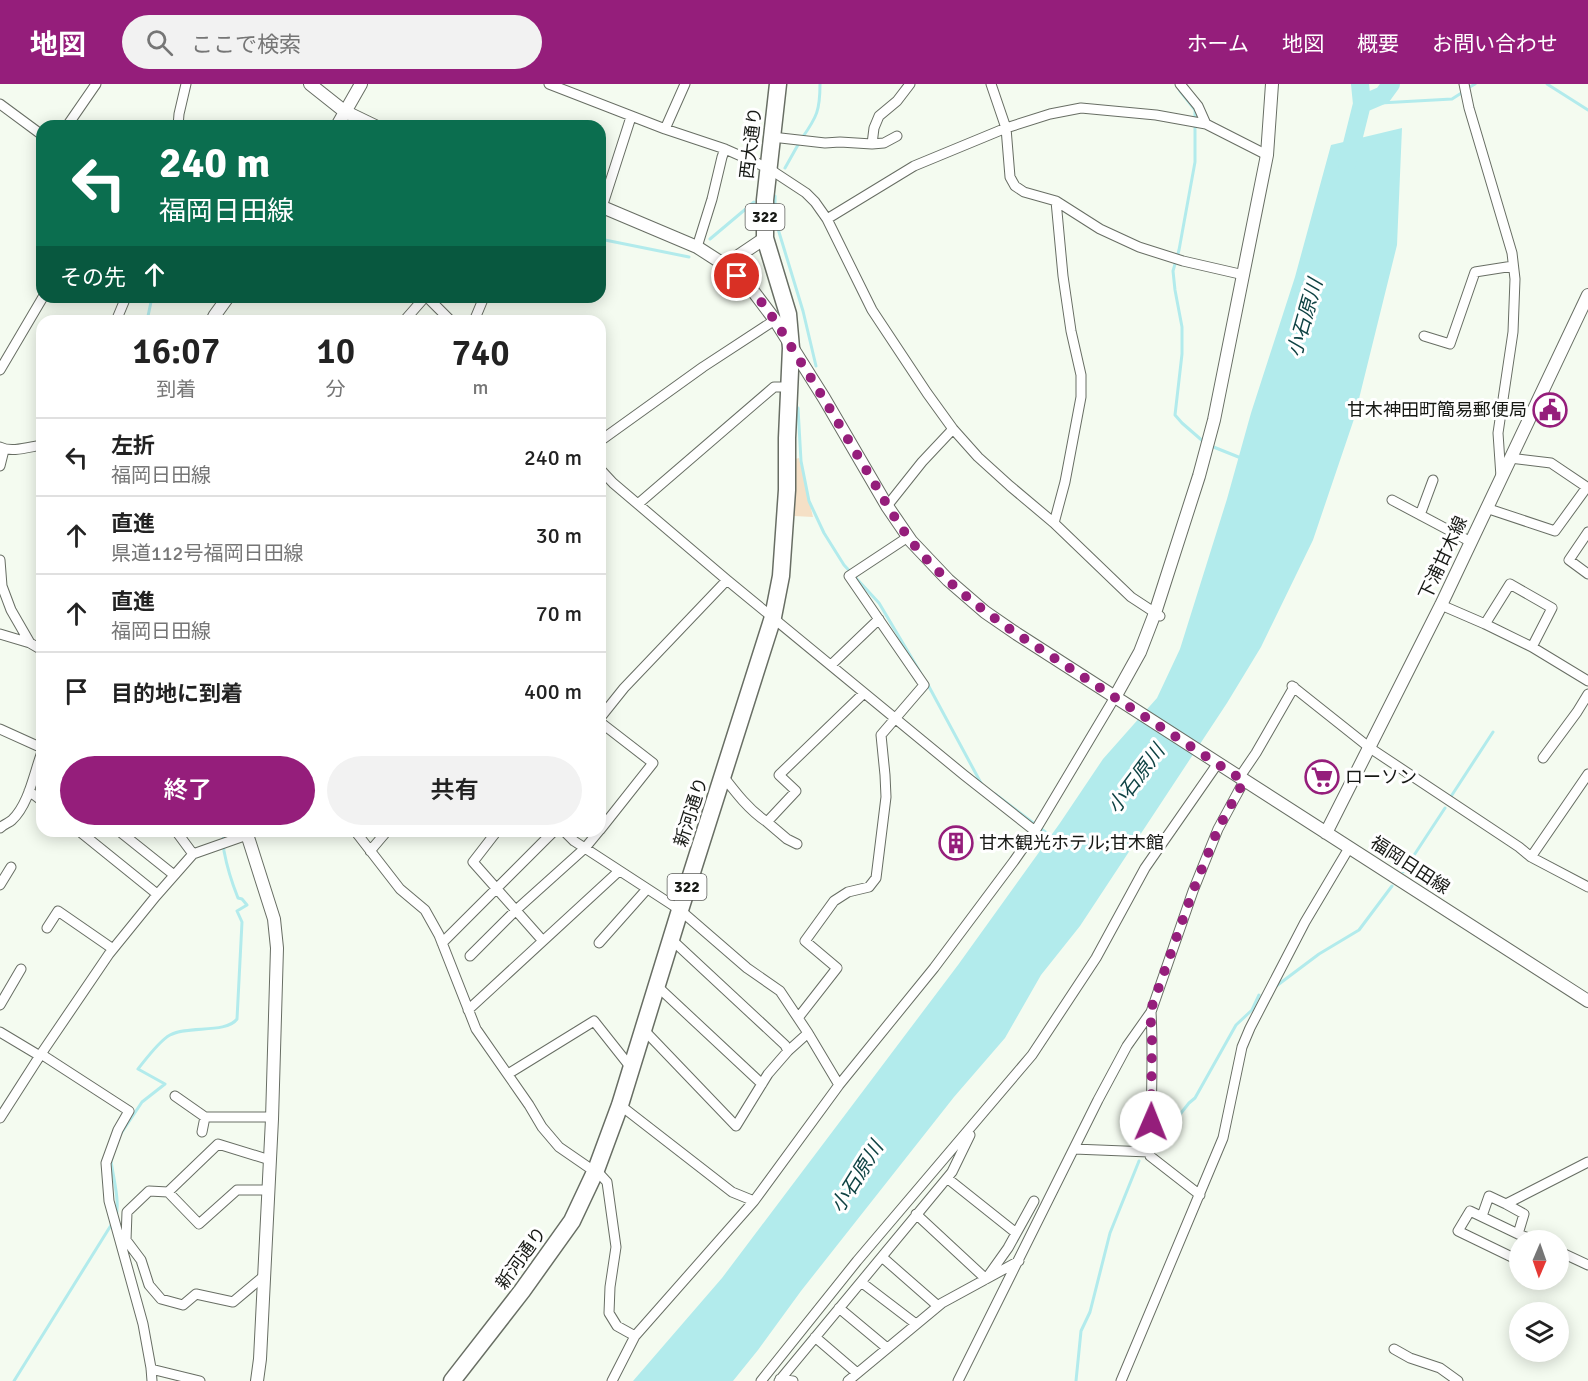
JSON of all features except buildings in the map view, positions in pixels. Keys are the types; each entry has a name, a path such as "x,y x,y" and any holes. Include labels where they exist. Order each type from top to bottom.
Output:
{"highway":[{"name":"西大通り","path":"778,84 765,200 765,238 788,314 791,348"},
{"name":"新河通り","path":"452,1381 522,1291 572,1221 596,1170 620,1106 773,617 782,566 787,490 791,348"}],"main road":[{"path":"309,84 344,111 363,120"},
{"path":"340,120 361,84"},
{"path":"606,208 697,247 724,265 750,287 775,320 908,537 948,580 985,612 1120,700 1157,615 1214,420 1267,155 1272,84"},
{"path":"724,265 765,238"},
{"name":"下浦甘木線","path":"1326,833 1585,309 1588,295"},
{"path":"214,315 223,303"},
{"name":"福岡日田線","path":"1120,700 1588,1001"},
{"path":"247,837 274,919 277,948 269,1190 257,1381"}],"street":[{"path":"71,120 96,84"},
{"path":"178,120 186,84"},
{"path":"549,84 631,117 725,149 768,168 806,193 816,202 828,219 872,310 953,429 978,457 1054,523 1131,597 1157,615"},
{"path":"665,129 685,84"},
{"path":"872,144 874,128 879,116 897,101 910,84"},
{"path":"991,84 1006,129 1010,177 1016,186 1024,192 1056,201 1100,229 1139,248 1244,275"},
{"path":"1180,84 1198,106 1206,124"},
{"path":"1464,84 1512,253 1515,279 1513,332 1498,433 1501,477"},
{"path":"0,104 36,131"},
{"path":"828,219 914,166 1006,129 1050,114 1081,108 1156,115 1206,124 1267,155"},
{"path":"606,191 631,117"},
{"path":"772,137 825,143 872,144 884,143 897,136"},
{"path":"697,247 725,149"},
{"path":"1054,523 1065,482 1081,397 1081,375 1071,331 1063,276 1056,201"},
{"path":"1424,336 1450,344 1475,272 1513,266"},
{"path":"0,370 39,303"},
{"path":"410,315 420,303"},
{"path":"432,303 445,315"},
{"path":"606,437 775,320"},
{"path":"638,504 774,387 789,387"},
{"path":"887,506 922,462 953,429"},
{"path":"0,466 2,448 36,445"},
{"path":"1486,508 1555,531 1587,487 1551,463 1510,459"},
{"path":"606,475 727,580 1035,831"},
{"path":"1420,515 1433,480"},
{"path":"1392,500 1471,542"},
{"path":"1588,532 1569,560 1588,574"},
{"path":"798,1018 837,968 804,941 834,901 848,892 869,887 876,878 886,797 881,735 924,685 849,576 908,537"},
{"path":"0,560 2,586 11,610 30,643"},
{"path":"606,712 624,688 727,580"},
{"path":"1485,624 1510,584 1552,608 1532,647"},
{"path":"1441,604 1532,647 1588,681"},
{"path":"831,665 879,618"},
{"path":"0,634 36,646"},
{"path":"958,1381 1098,1100 1150,1012 1193,891 1218,829 1242,779 1293,686 1370,748 1531,857 1588,887"},
{"path":"767,822 796,791 779,775 864,693"},
{"path":"1543,758 1588,694"},
{"path":"612,1381 635,1336 754,1201 839,1084 944,956 1035,831 1120,700"},
{"path":"606,725 653,763 606,821"},
{"path":"0,729 36,747"},
{"path":"761,1381 857,1261 1032,1055 1096,958 1145,868 1215,761"},
{"path":"0,828 11,821 26,802 36,769"},
{"path":"1531,857 1588,774"},
{"path":"723,776 756,815 797,844"},
{"path":"29,791 36,796"},
{"path":"86,837 157,894"},
{"path":"126,837 174,875"},
{"path":"180,837 193,854"},
{"path":"0,1118 113,949 157,894 193,854 236,837"},
{"path":"360,837 400,889 424,910 439,935 476,1029 542,1127 559,1147 596,1170 607,1182 616,1247 609,1313 617,1326 635,1336"},
{"path":"370,851 382,837"},
{"path":"492,837 473,862 543,941"},
{"path":"442,943 548,837"},
{"path":"571,837 680,910 747,968 780,992 839,1084"},
{"path":"470,956 516,910 585,848 594,837"},
{"path":"1121,1381 1223,1138 1242,1047 1250,1028 1305,922 1349,848"},
{"path":"0,885 11,867"},
{"path":"468,1010 619,871"},
{"path":"599,943 647,889"},
{"path":"47,928 58,910 113,949"},
{"path":"671,939 785,1045 788,1052"},
{"path":"0,1005 21,969"},
{"path":"657,986 762,1084"},
{"path":"1150,1012 1152,1036 1150,1156 1200,1195"},
{"path":"508,1074 594,1021 632,1069"},
{"path":"644,1030 736,1126 768,1074 808,1033"},
{"path":"0,1032 129,1111 118,1130 106,1163 109,1201 143,1324 152,1381"},
{"path":"175,1096 205,1116 272,1117"},
{"path":"620,1106 732,1192 754,1201"},
{"path":"202,1132 205,1116"},
{"path":"779,1380 952,1172 976,1122"},
{"path":"168,1192 218,1144 270,1160"},
{"path":"1074,1149 1149,1152"},
{"path":"1506,1204 1588,1162"},
{"path":"947,1178 1016,1233"},
{"path":"264,1276 233,1302 196,1294 183,1305 161,1299 149,1286 141,1260 126,1240 128,1212 148,1191 168,1192 199,1224 237,1190 269,1190"},
{"path":"1482,1216 1489,1196 1524,1214 1519,1230"},
{"path":"986,1279 1008,1248 1034,1201"},
{"path":"1509,1256 1458,1231 1470,1212 1510,1230"},
{"path":"916,1214 986,1279"},
{"path":"1569,1256 1588,1265"},
{"path":"882,1257 938,1306"},
{"path":"848,1381 938,1306 1019,1261"},
{"path":"861,1282 916,1324"},
{"path":"839,1308 886,1348"},
{"path":"815,1337 857,1372"},
{"path":"1394,1349 1410,1359 1440,1368 1458,1381"},
{"path":"151,1369 200,1381"},
{"path":"779,1380 793,1381"}],"shaded area":[{"path":"799,458 813,517 794,516 795,459"}],"water":[{"path":"1402,128 1397,245 1354,419 1313,540 1261,647 1227,703 1080,926 1041,975 1005,1038 954,1097 733,1381 633,1381 722,1278 958,965 1103,759 1157,698 1180,649 1251,413 1295,277 1331,145"}],"waterway":[{"path":"802,138 817,113 820,84"},
{"name":"小石原川","path":"1347,164 1362,104 1360,84"},
{"name":"小石原川","path":"1362,104 1383,95 1391,84"},
{"path":"1468,88 1475,84"},
{"path":"1547,84 1588,110"},
{"path":"1180,91 1195,110 1195,162 1173,271 1182,327 1182,354 1175,415 1205,443"},
{"path":"1362,104 1452,99 1463,92"},
{"path":"785,168 799,143"},
{"path":"775,196 775,219 803,311 816,366"},
{"path":"710,239 754,202"},
{"path":"606,240 689,257"},
{"path":"148,315 151,303"},
{"path":"798,408 801,461 809,501 824,533 844,565 879,603 920,672"},
{"path":"1211,446 1241,458"},
{"path":"927,683 982,785"},
{"path":"1450,798 1493,732"},
{"path":"995,794 1052,837"},
{"path":"1403,872 1445,808"},
{"path":"120,1135 142,1102 165,1084 138,1069 161,1041 178,1032 216,1028 232,1024 237,1019 242,922 237,911 247,905 238,898 232,881 224,851 223,837"},
{"path":"1275,987 1319,954 1359,930 1392,886"},
{"path":"1152,1144 1166,1132 1195,1098 1236,1025 1252,1010 1259,995"},
{"path":"112,1158 117,1196 116,1216"},
{"path":"1076,1381 1081,1331 1090,1312 1110,1233 1139,1161"},
{"path":"14,1381 113,1222"}],"place":[{"name":"甘木神田町簡易郵便局","path":"1550,410"},
{"name":"ローソン","path":"1322,777"},
{"name":"甘木観光ホテル;甘木館","path":"956,843"}],"route":[{"path":"737,276 750,287 775,320 887,506 911,541 948,580 985,612 1017,634 1244,781 1218,829 1193,891 1150,1012 1151,1122"}]}
